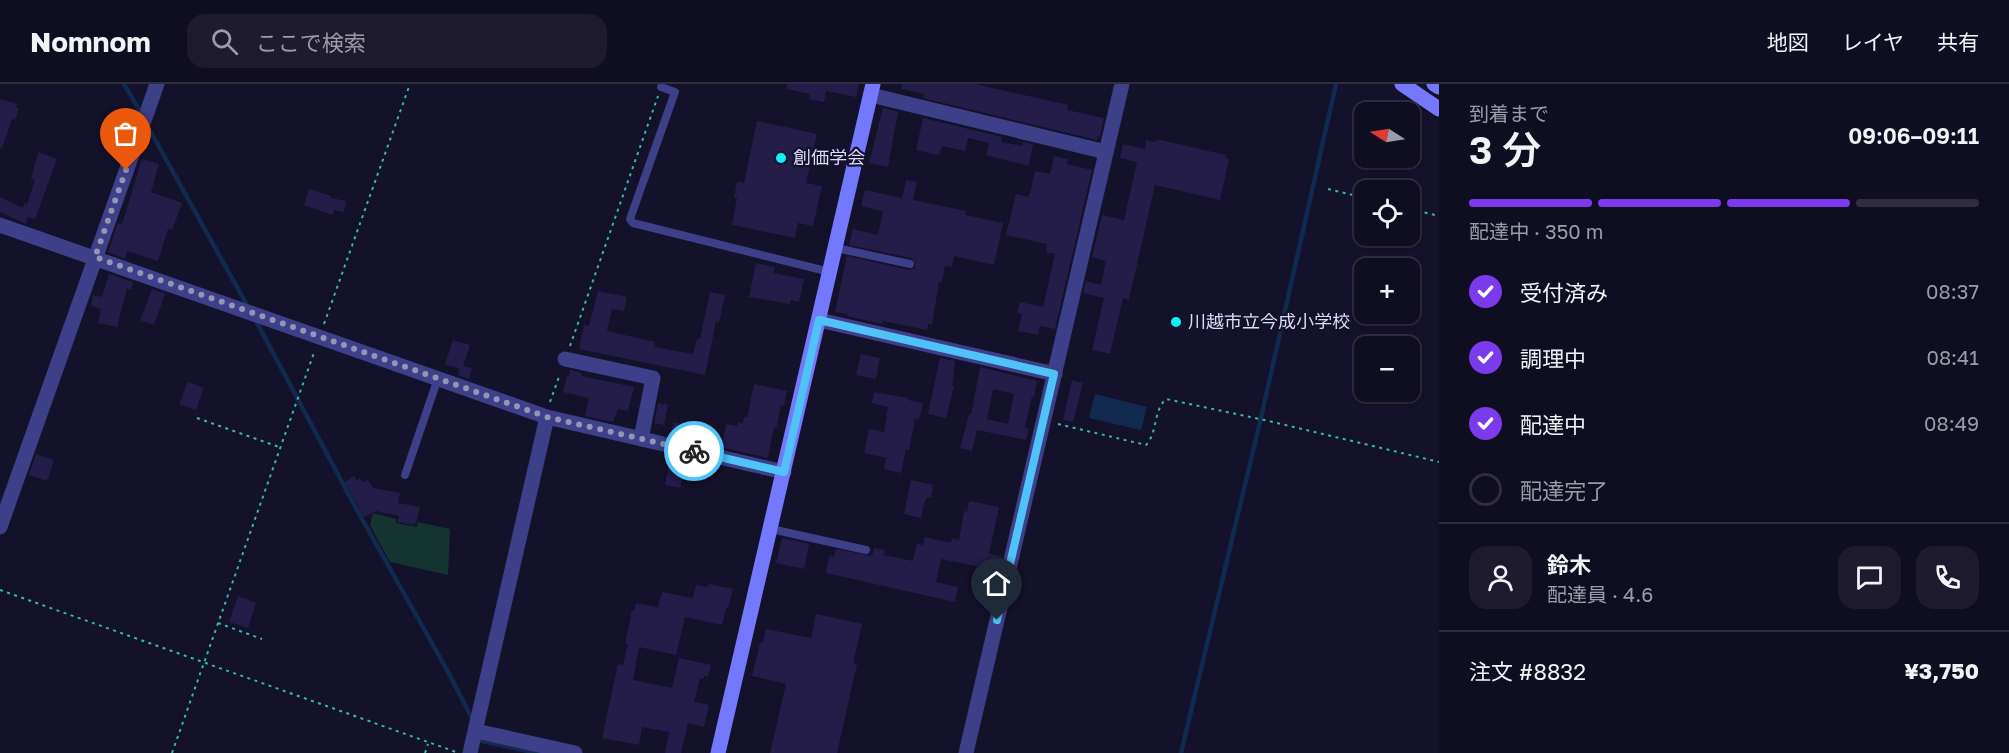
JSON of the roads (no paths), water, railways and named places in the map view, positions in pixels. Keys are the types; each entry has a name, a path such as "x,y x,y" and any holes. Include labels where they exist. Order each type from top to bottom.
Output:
{"street":[{"path":"0,527 156,84"},
{"path":"966,753 1122,84"},
{"path":"1402,84 1439,110"},
{"path":"1434,84 1439,87"},
{"path":"718,753 872,90 1106,152"},
{"path":"0,225 547,417 784,472"},
{"path":"819,320 1054,374"},
{"path":"565,359 653,378 641,439"},
{"path":"470,753 547,417"},
{"path":"476,730 575,753"}],"lane":[{"path":"661,87 675,92 630,219 633,223 830,272"},
{"path":"836,248 910,264"},
{"path":"405,475 438,378"},
{"path":"771,529 866,550"}],"water":[{"path":"1095,394 1147,407 1141,430 1089,418"}],"waterway":[{"path":"124,84 142,115"},
{"path":"1181,753 1260,422 1336,84"},
{"path":"147,125 248,307"},
{"path":"255,319 473,720"},
{"path":"480,737 482,741 537,753"}],"place":[{"name":"創価学会","path":"781,158"},
{"name":"川越市立今成小学校","path":"1176,322"}]}
